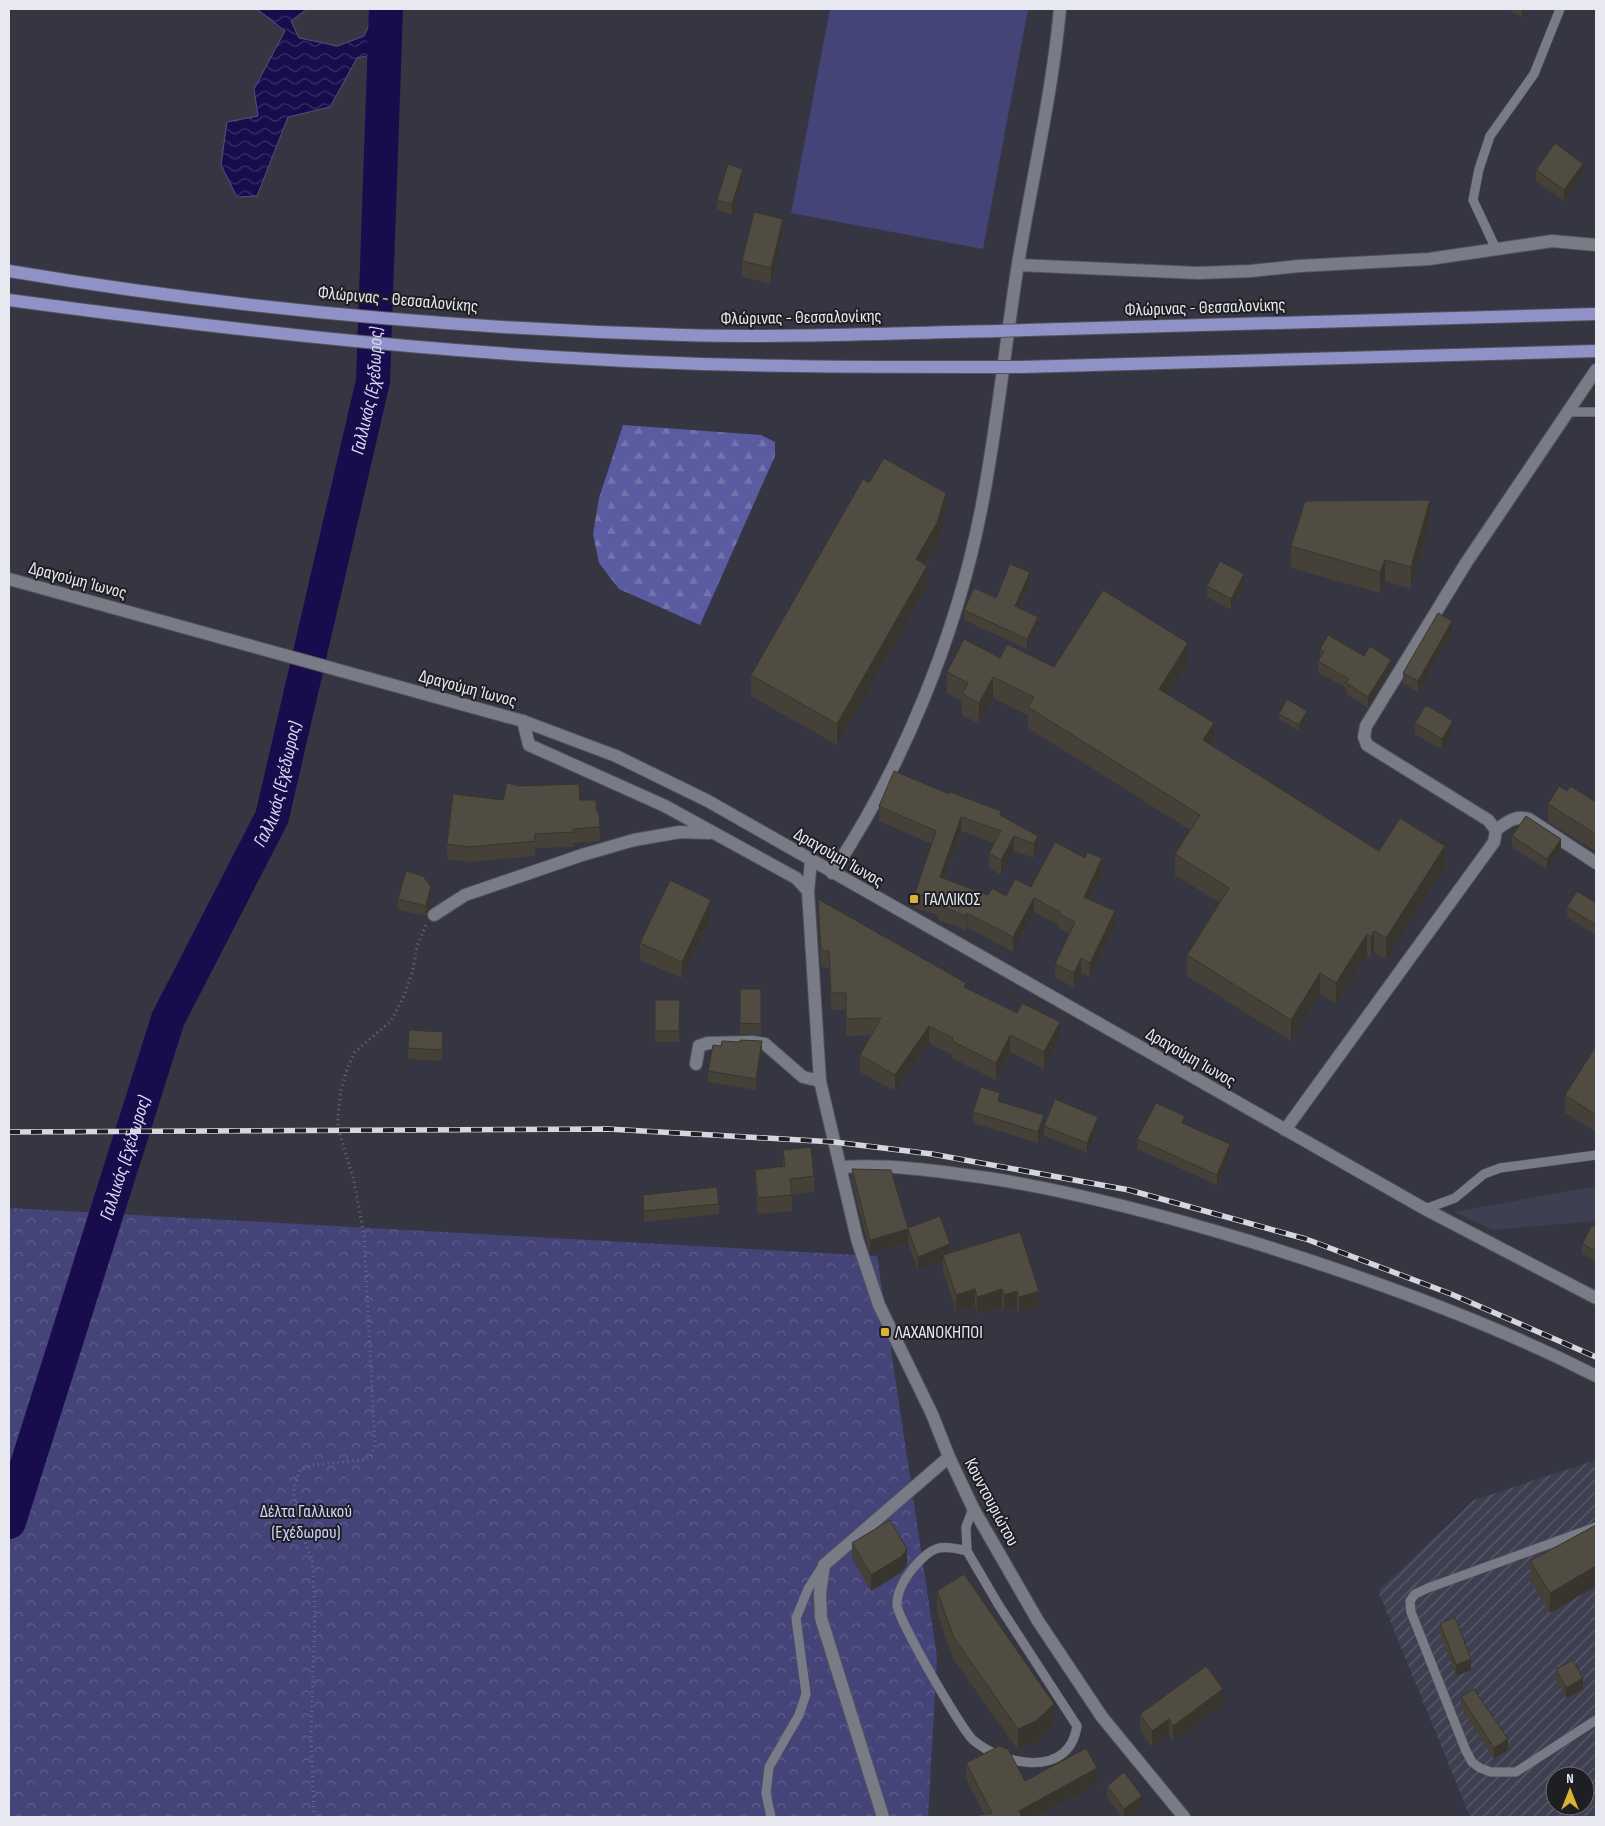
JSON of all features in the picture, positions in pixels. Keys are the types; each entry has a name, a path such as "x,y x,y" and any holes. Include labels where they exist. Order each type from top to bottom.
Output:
{"main road":[{"name":"Φλώρινας - Θεσσαλονίκης","path":"9,271 222,301 320,311 619,332 759,336 1596,314"},
{"path":"9,300 315,338 609,360 740,365 1022,366 1592,351"}],"street":[{"path":"832,873 852,843 881,791 947,638 981,512 996,422 1018,265 1056,57 1060,9"},
{"path":"1018,265 1198,273 1429,258 1552,240 1596,245"},
{"path":"1496,830 1488,820 1367,745 1364,737 1366,726 1466,563 1596,370"},
{"name":"Δραγούμη Ίωνος","path":"9,579 523,721 616,756 673,783 1425,1209 1596,1298"},
{"path":"523,721 529,745 665,806 710,833 796,878 808,891"},
{"path":"1285,1130 1494,842 1496,830 1511,819 1520,816 1529,819 1596,863"},
{"path":"434,915 465,895 582,855 634,840 680,832 710,833"},
{"name":"Κουντουριώτου","path":"812,861 808,891 820,1081 842,1167 857,1239 879,1305 932,1414 949,1457 973,1508 1038,1621 1097,1709 1184,1817"},
{"path":"696,1064 699,1046 708,1043 753,1042 765,1044 802,1077 820,1081"},
{"path":"842,1167 880,1165 941,1171 1036,1186 1123,1205 1217,1231 1379,1284 1482,1325 1596,1376"},
{"path":"883,1817 821,1618 820,1593 824,1565 949,1457"}],"lane":[{"path":"1496,249 1473,200 1479,170 1490,136 1534,74 1560,9"},
{"path":"1567,412 1596,412"},
{"path":"1425,1209 1455,1198 1484,1174 1500,1168 1596,1155"},
{"path":"967,1551 948,1546 927,1552 899,1589 896,1606 926,1665 972,1739 994,1752 1020,1762 1045,1763 1064,1754 1075,1740 1078,1726 1040,1671 967,1551 966,1527 973,1508"},
{"path":"1596,1527 1428,1588 1416,1594 1410,1601 1412,1612 1466,1751 1472,1762 1480,1768 1491,1772 1516,1772 1596,1720"},
{"path":"771,1817 766,1794 769,1767 798,1715 806,1694 796,1618 808,1589 824,1565"}],"path":[{"path":"314,1817 311,1736 315,1609 312,1558 298,1528 294,1495 295,1482 300,1471 310,1465 363,1460 371,1457 374,1443 364,1236 354,1182 338,1128 340,1090 347,1068 355,1052 391,1021 404,996 423,928 434,915"}],"shaded area":[{"path":"1596,1186 1596,1221 1493,1230 1454,1212"},
{"path":"1596,1460 1596,1817 1470,1817 1378,1591 1474,1500"}],"green space":[{"path":"830,9 1028,9 983,249 791,213"},
{"path":"623,425 761,435 775,442 775,456 700,625 619,589 599,563 593,534 599,498"},
{"name":"Δέλτα Γαλλικού (Εχέδωρου)","path":"9,1208 877,1256 937,1657 928,1817 9,1817"}],"water":[{"path":"257,9 307,9 291,21 299,38 338,46 364,36 376,9 381,9 371,55 357,58 330,107 288,117 257,196 237,197 221,165 227,122 258,116 254,89 285,31"}],"building":[{"path":"1555,143 1583,164 1564,190 1536,170"},
{"path":"728,164 743,169 732,204 717,200"},
{"path":"754,212 783,219 771,268 742,261"},
{"path":"884,458 946,493 937,523 916,559 927,566 837,724 751,675 863,479 869,483"},
{"path":"1430,500 1411,567 1385,560 1380,572 1291,546 1305,501"},
{"path":"1220,561 1244,574 1231,599 1207,586"},
{"path":"1010,564 1030,572 1015,606 1038,617 1027,639 964,610 974,588 996,598"},
{"path":"1103,590 1188,643 1159,689 1214,723 1203,740 1379,851 1400,818 1445,846 1386,938 1374,931 1371,937 1367,934 1336,983 1320,973 1291,1020 1187,955 1229,888 1175,854 1200,815 1028,707 1034,697 993,677 979,703 962,694 968,683 947,672 964,639 1000,658 1007,644 1054,667"},
{"path":"1438,613 1452,621 1418,681 1403,673"},
{"path":"1328,635 1364,656 1370,646 1391,660 1368,697 1346,683 1349,679 1318,661 1324,652 1320,649"},
{"path":"1287,699 1307,711 1299,725 1279,714"},
{"path":"1426,705 1453,721 1442,739 1415,723"},
{"path":"894,771 949,794 950,792 1001,811 1000,815 1038,836 1034,844 1014,836 1001,860 989,853 1001,831 961,817 940,877 988,895 992,888 1006,896 1015,879 1031,887 1055,842 1085,858 1087,852 1102,858 1084,897 1115,911 1090,963 1081,958 1074,973 1055,964 1075,922 1034,898 1013,937 967,913 966,916 938,905 939,902 915,893 936,831 879,806"},
{"path":"507,783 519,786 579,784 580,800 596,800 600,827 573,829 574,832 535,834 535,841 469,847 447,844 453,794 503,800"},
{"path":"1559,786 1567,791 1570,786 1596,802 1596,834 1548,804"},
{"path":"1526,816 1561,839 1547,859 1512,836"},
{"path":"406,871 423,876 431,886 426,906 398,899"},
{"path":"670,880 711,900 682,962 640,943"},
{"path":"1577,891 1596,903 1595,924 1567,907"},
{"path":"818,899 966,983 964,987 1017,1013 1022,1003 1060,1022 1044,1052 1010,1035 996,1063 952,1041 953,1038 929,1026 895,1075 860,1055 881,1018 846,1019 846,993 831,993 829,951 821,950"},
{"path":"740,989 761,989 761,1024 740,1023"},
{"path":"655,1000 680,1000 679,1031 655,1031"},
{"path":"409,1030 443,1032 442,1050 408,1048"},
{"path":"740,1040 762,1041 756,1079 708,1071 713,1045 721,1046 722,1041 740,1042"},
{"path":"1596,1046 1596,1115 1565,1095"},
{"path":"981,1087 1000,1093 998,1101 1044,1115 1038,1132 973,1112"},
{"path":"1055,1099 1098,1117 1087,1143 1044,1126"},
{"path":"1156,1103 1185,1116 1182,1123 1230,1144 1217,1175 1137,1139"},
{"path":"811,1147 814,1176 790,1179 792,1195 758,1198 755,1170 785,1166 783,1150"},
{"path":"852,1169 891,1170 908,1228 940,1216 950,1244 918,1257 908,1229 870,1240"},
{"path":"717,1187 719,1204 644,1211 643,1195"},
{"path":"1592,1225 1596,1227 1596,1251 1582,1244"},
{"path":"1020,1232 1039,1291 1019,1297 1017,1291 1004,1295 1002,1289 977,1297 975,1289 956,1295 943,1255"},
{"path":"890,1520 907,1549 902,1556 871,1575 852,1543"},
{"path":"1596,1525 1596,1566 1550,1593 1530,1561"},
{"path":"964,1574 1054,1704 1036,1721 1018,1729 954,1638 937,1591"},
{"path":"1455,1617 1471,1659 1456,1665 1440,1623"},
{"path":"1573,1660 1583,1678 1566,1688 1556,1669"},
{"path":"1206,1666 1223,1689 1173,1726 1169,1719 1152,1731 1140,1714"},
{"path":"1474,1689 1508,1739 1494,1748 1461,1697"},
{"path":"999,1746 1008,1749 1025,1781 1086,1748 1097,1768 1019,1811 1022,1817 966,1817 992,1813 966,1763"},
{"path":"1124,1772 1142,1796 1124,1809 1107,1786"}],"waterway":[{"name":"Γαλλικός (Εχέδωρος)","path":"9,1522 168,1019 272,817 373,381 386,9"}],"railway":[{"path":"9,1132 608,1129 834,1142 932,1154 1129,1190 1306,1239 1451,1294 1596,1357"}],"place":[{"name":"ΓΑΛΛΙΚΟΣ","path":"914,899"},
{"name":"ΛΑΧΑΝΟΚΗΠΟΙ","path":"885,1332"}]}
